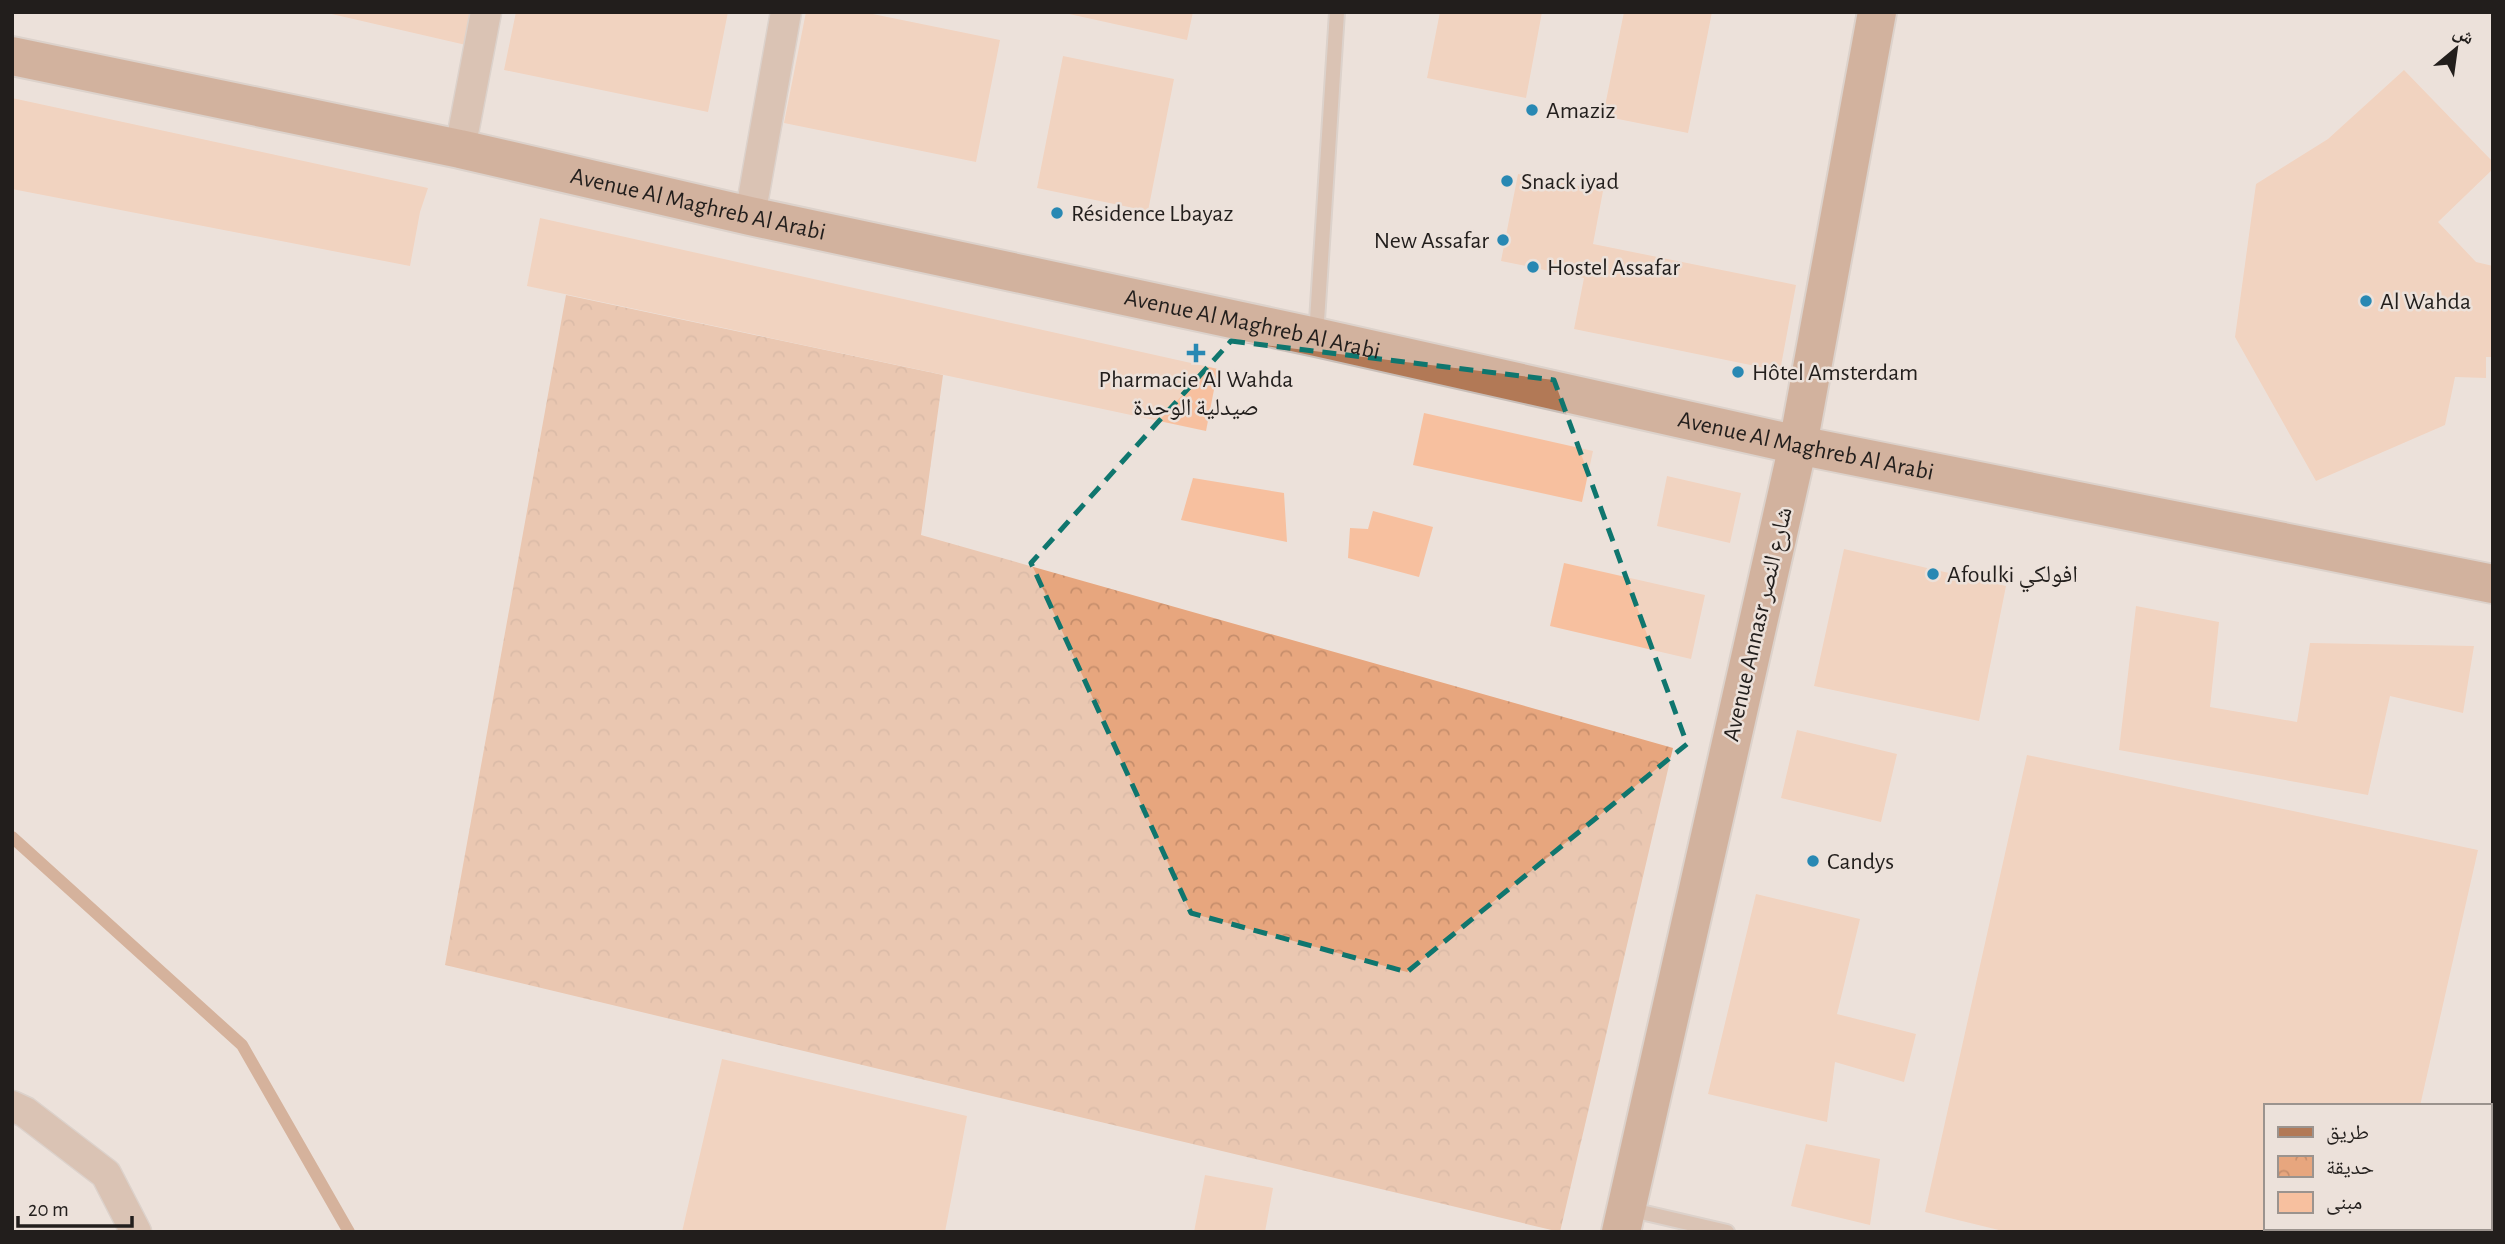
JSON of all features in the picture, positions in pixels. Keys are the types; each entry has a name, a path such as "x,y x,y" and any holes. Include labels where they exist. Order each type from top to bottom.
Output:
{"main road":[{"name":"Avenue Annasr شارع النصر","path":"1624,1220 1798,445 1877,12"},
{"name":"Avenue Al Maghreb Al Arabi","path":"12,56 460,149 750,216 1315,337 1798,445 2493,584"}],"street":[{"path":"460,149 486,12"},
{"path":"750,216 786,12"},
{"path":"12,1107 25,1112 106,1174 136,1232"}],"lane":[{"path":"1315,337 1337,12"},
{"path":"1624,1220 1727,1232"}],"highlighted area":[{"path":"1231,341 1554,380 1687,744 1407,972 1191,913 1031,563"}],"green space":[{"path":"566,295 943,375 921,535 1673,748 1560,1232 445,965"}],"building":[{"path":"323,12 473,12 466,45"},
{"path":"516,12 728,12 708,112 504,70"},
{"path":"806,12 863,12 1000,40 976,162 784,123"},
{"path":"1060,12 1193,12 1187,40"},
{"path":"1440,12 1542,12 1526,98 1427,78"},
{"path":"1624,12 1712,12 1688,133 1603,116"},
{"path":"1063,56 1174,79 1148,211 1037,188"},
{"name":"Al Wahda","path":"2404,70 2493,162 2493,169 2438,222 2476,262 2493,266 2493,357 2486,357 2486,378 2455,377 2445,425 2316,481 2235,337 2256,184 2328,139"},
{"path":"12,98 428,188 420,212 410,266 12,189"},
{"path":"1518,174 1603,191 1593,244 1796,285 1780,371 1574,329 1584,278 1501,261"},
{"path":"540,218 1218,369 1206,431 527,286"},
{"path":"1424,413 1593,451 1582,502 1413,465"},
{"path":"1667,476 1741,493 1730,543 1657,526"},
{"path":"1193,478 1284,493 1287,542 1181,520"},
{"path":"1373,511 1433,527 1419,577 1348,558 1350,528 1368,529"},
{"path":"1844,549 2006,586 1979,721 1814,686"},
{"path":"1564,563 1705,595 1691,659 1550,626"},
{"path":"2136,606 2219,622 2210,707 2297,722 2310,643 2474,646 2463,713 2390,696 2368,795 2119,750"},
{"path":"1797,730 1897,754 1881,822 1781,798"},
{"path":"2027,755 2478,850 2420,1104 2264,1104 2264,1230 2391,1232 2007,1232 1925,1212"},
{"path":"1756,894 1860,919 1837,1014 1916,1034 1904,1082 1835,1062 1827,1122 1708,1094"},
{"path":"722,1059 967,1116 945,1232 682,1232"},
{"path":"1806,1144 1880,1159 1870,1225 1791,1206"},
{"path":"1205,1175 1273,1188 1265,1232 1194,1232"}],"waterway":[{"path":"12,837 242,1045 349,1232"}],"place":[{"name":"Amaziz","path":"1532,110"},
{"name":"Snack iyad","path":"1507,181"},
{"name":"Résidence Lbayaz","path":"1057,213"},
{"name":"New Assafar","path":"1503,240"},
{"name":"Hostel Assafar","path":"1533,267"},
{"name":"Al Wahda","path":"2366,301"},
{"name":"Pharmacie Al Wahda صيدلية الوحدة","path":"1196,353"},
{"name":"Hôtel Amsterdam","path":"1738,372"},
{"name":"Afoulki افولكي","path":"1933,574"},
{"name":"Candys","path":"1813,861"}]}
